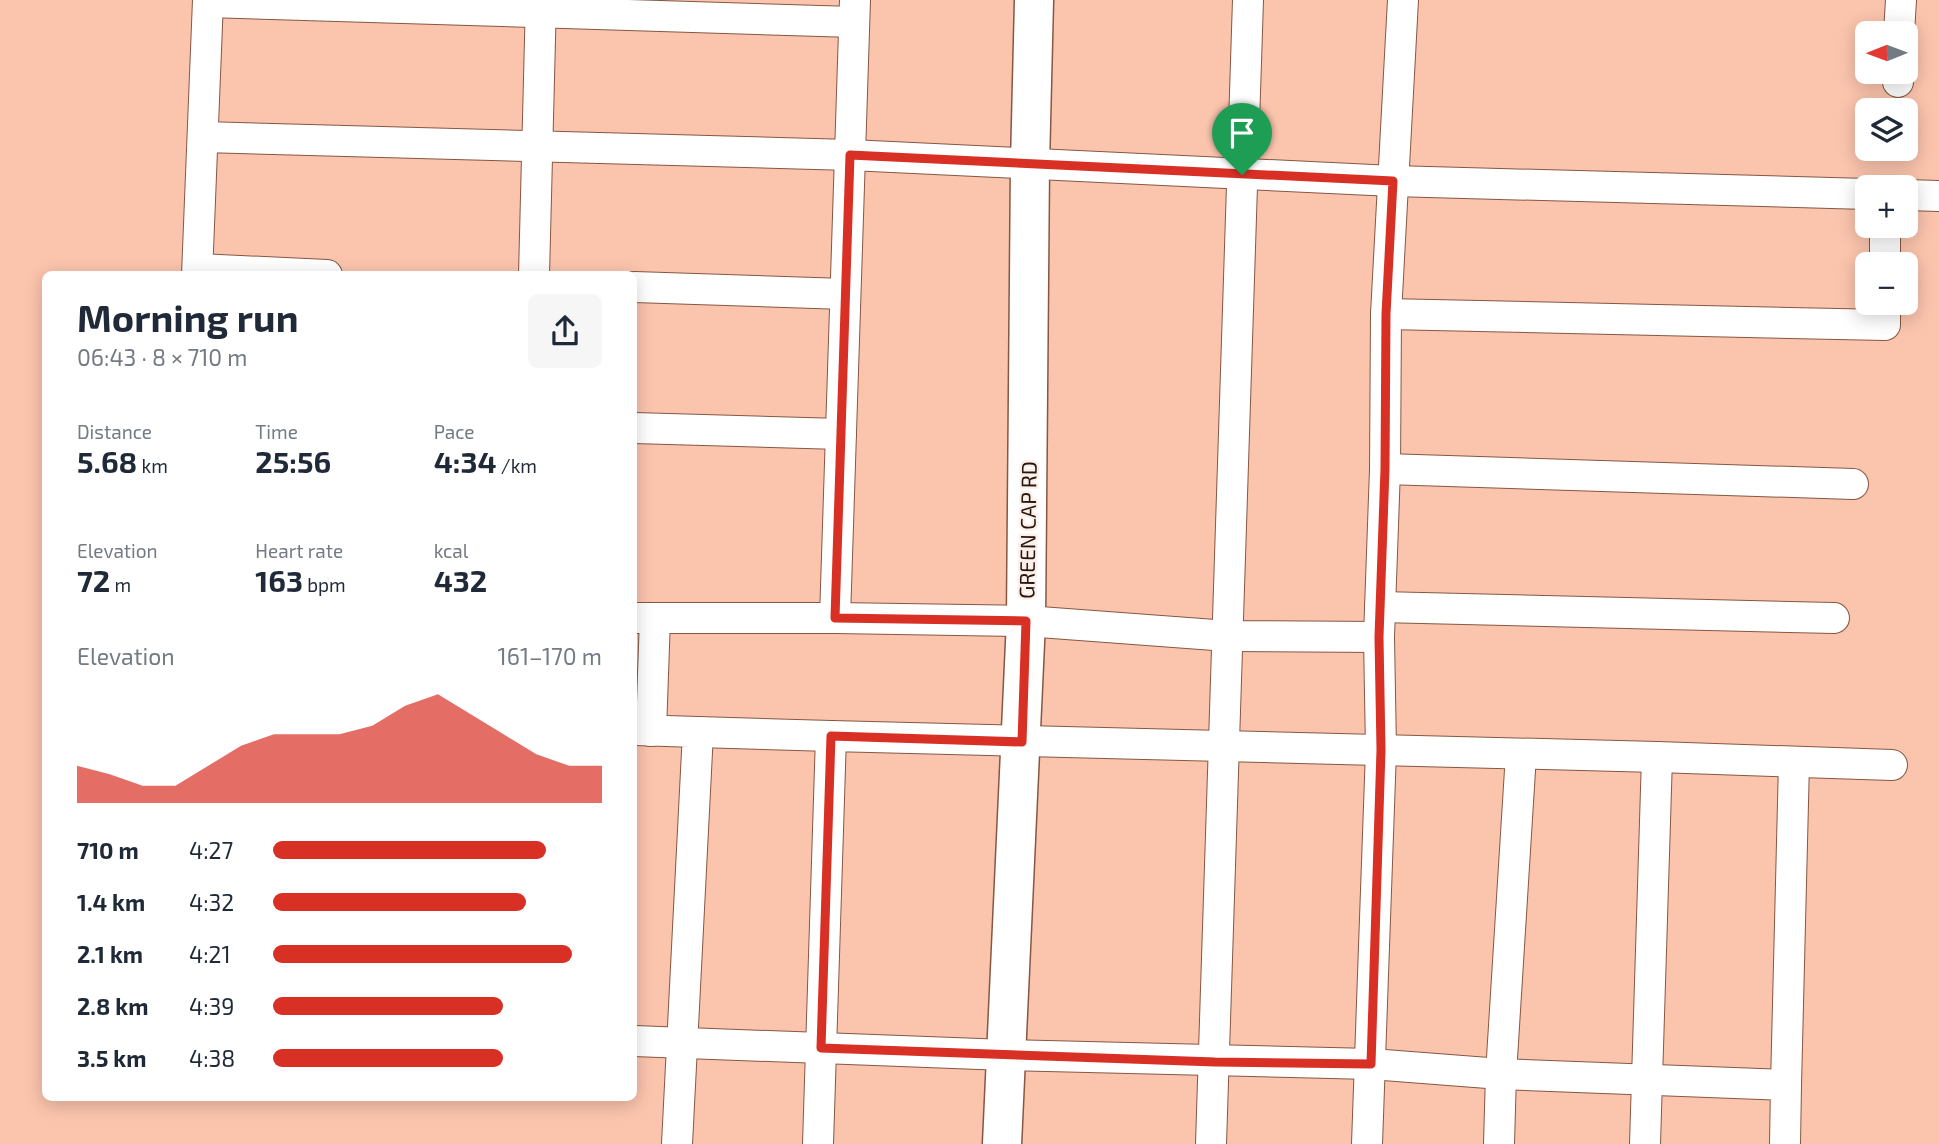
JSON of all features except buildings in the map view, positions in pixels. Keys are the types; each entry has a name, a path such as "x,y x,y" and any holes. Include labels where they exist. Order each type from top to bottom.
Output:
{"street":[{"name":"GREEN CAP RD","path":"1002,1144 1026,621 1034,0"},
{"path":"1212,1144 1248,0"},
{"path":"1367,1144 1381,750 1379,637 1385,469 1386,314 1403,0"},
{"path":"1899,21 1900,0"},
{"path":"197,271 208,1 855,11 835,618"},
{"path":"534,271 541,6"},
{"path":"203,137 850,155 1393,181 1855,194"},
{"path":"1918,195 1939,196"},
{"path":"637,287 845,294"},
{"path":"1386,314 1885,325 1885,315"},
{"path":"637,428 841,434"},
{"path":"1385,469 1853,484"},
{"path":"1380,607 1834,618"},
{"path":"1379,637 1228,636 1026,621 644,618 643,731 1892,765"},
{"path":"677,1144 698,732"},
{"path":"818,1144 831,736"},
{"path":"1499,1144 1521,754"},
{"path":"1645,1144 1657,757"},
{"path":"1786,1144 1794,762"},
{"path":"637,1041 1215,1062 1371,1064 1501,1074 1786,1085"}],"route":[{"path":"850,155 1242,175 1393,181 1386,314 1385,469 1379,637 1381,750 1371,1064 1215,1062 821,1048 831,736 1022,742 1026,621 835,618 850,155"}]}
